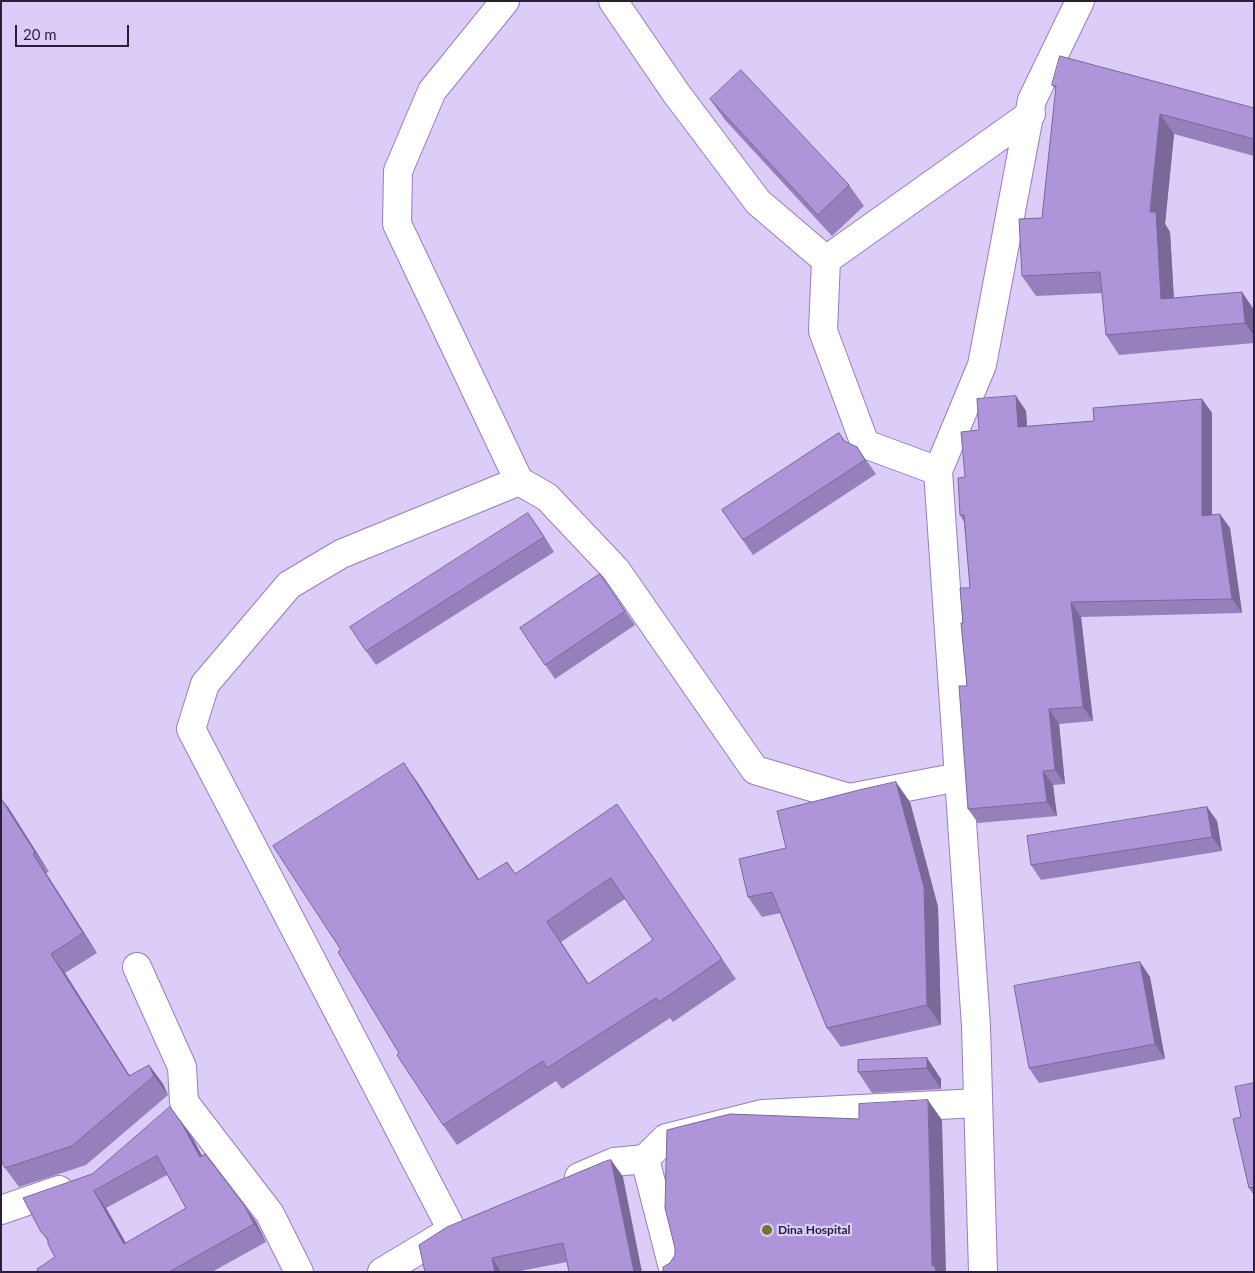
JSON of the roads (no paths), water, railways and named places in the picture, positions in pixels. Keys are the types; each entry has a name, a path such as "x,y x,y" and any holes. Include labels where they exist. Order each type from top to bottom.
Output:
{"street":[{"path":"505,1 432,91 398,171 397,224 518,481 547,497 616,570 755,770 849,798 959,777"},
{"path":"612,1 676,93 758,202 826,260"},
{"path":"983,1272 976,1026 938,470 982,365 1031,114 1032,100 1080,1"},
{"path":"826,260 1031,114"},
{"path":"826,260 823,331 865,444 938,470"},
{"path":"452,1230 191,730 205,684 289,586 341,554 518,481"},
{"path":"136,967 182,1067 184,1102 270,1214 299,1272"},
{"path":"162,1121 184,1102"},
{"path":"560,1185 614,1162 645,1159 666,1138 762,1114 978,1103"},
{"path":"645,1159 674,1272"},
{"path":"1,1210 84,1182"},
{"path":"382,1272 452,1230 479,1219"}],"place":[{"name":"Dina Hospital","path":"767,1230"}]}
